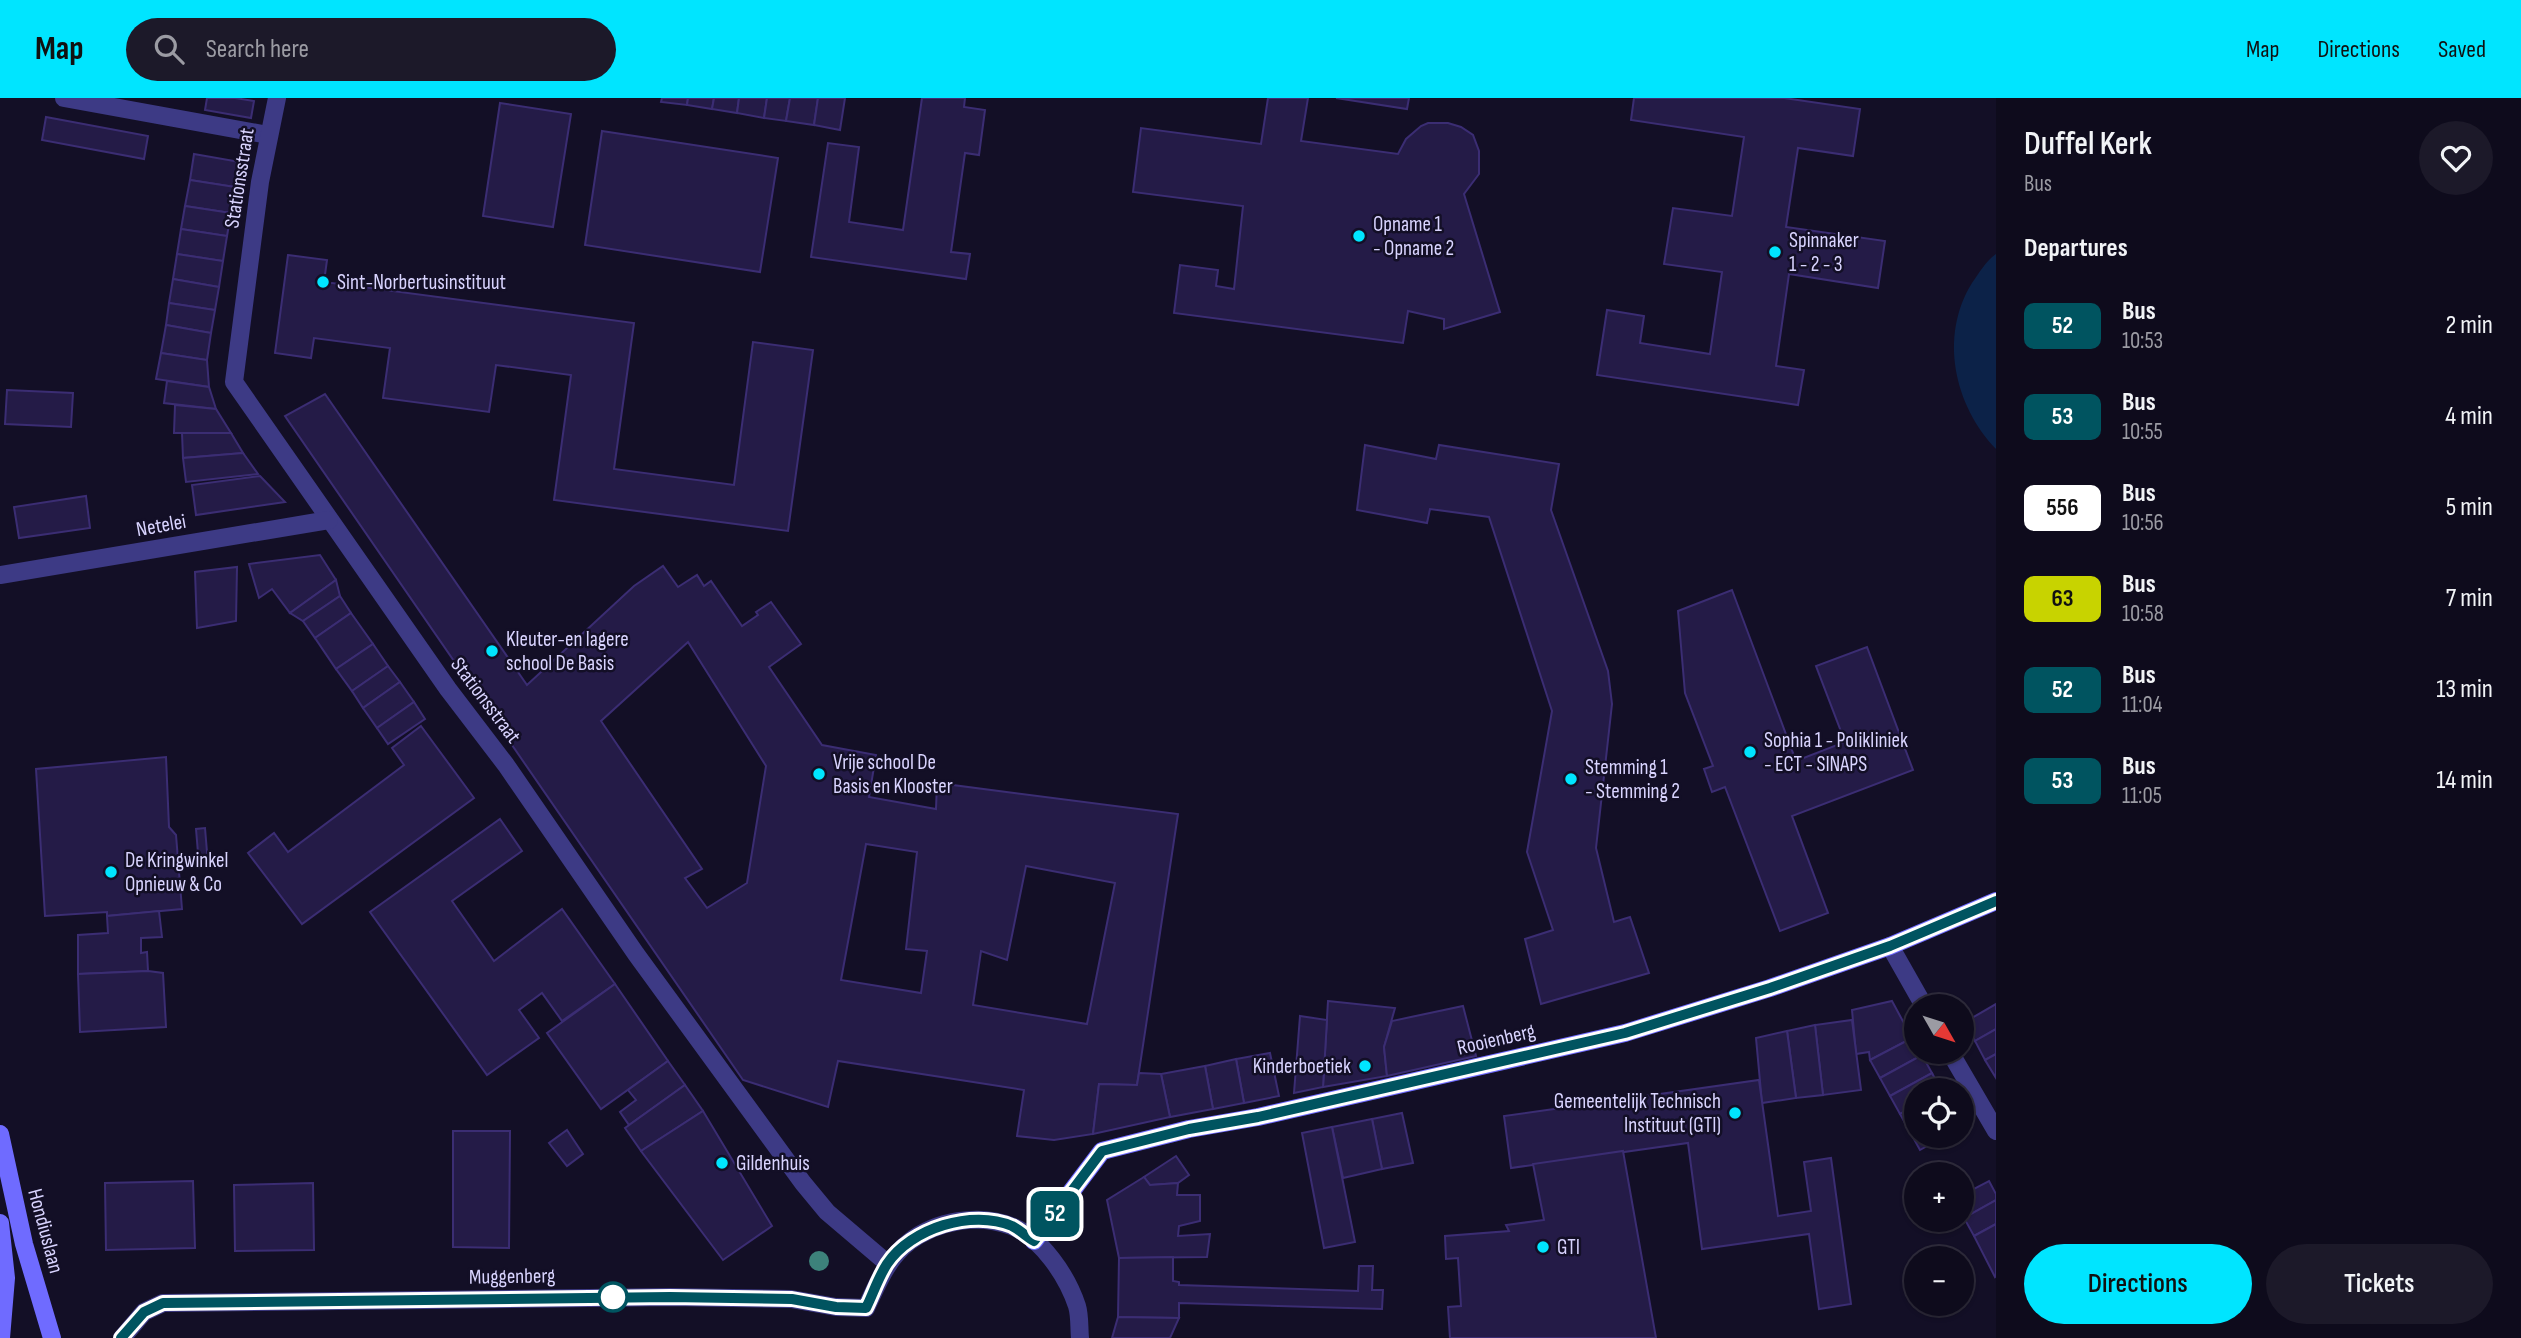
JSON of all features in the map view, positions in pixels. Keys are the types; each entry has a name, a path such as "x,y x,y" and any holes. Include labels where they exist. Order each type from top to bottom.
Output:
{"street":[{"path":"64,98 268,135"},
{"name":"Stationsstraat","path":"277,98 268,135 233,382 448,689 506,765 636,954 803,1183 827,1212 887,1263"},
{"name":"Netelei","path":"0,575 329,520"},
{"name":"Rooienberg","path":"1034,1241 1102,1151 1189,1129 1258,1117 1625,1033 1770,988 1890,946 1996,901"},
{"path":"1890,946 1917,994"},
{"path":"1957,1064 1996,1131"},
{"name":"Hondiuslaan","path":"0,1135 23,1244 52,1338"},
{"path":"887,1263 910,1241 942,1225 972,1219 1011,1226 1034,1241 1063,1273 1078,1309 1080,1338"},
{"name":"Hondiuslaan","path":"0,1223 6,1278 1,1338"},
{"name":"Muggenberg","path":"122,1338 144,1312 163,1303 670,1297 792,1299 836,1307 866,1308 887,1263"}],"water":[{"path":"1996,254 1996,449 1970,412 1961,391 1954,347 1962,304 1977,275"}],"building":[{"path":"207,98 254,101 251,118 205,110"},
{"path":"662,98 688,98 687,105 661,102"},
{"path":"688,98 714,98 712,109 687,105"},
{"path":"714,98 739,98 737,113 712,109"},
{"path":"739,98 767,98 764,118 737,113"},
{"path":"767,98 790,98 786,121 764,118"},
{"path":"790,98 818,98 814,125 786,121"},
{"path":"818,98 845,98 840,130 814,125"},
{"path":"922,98 965,98 964,107 985,110 979,155 965,153 951,252 970,254 966,279 811,257 828,143 859,147 849,222 903,230"},
{"name":"Opname 1 - Opname 2","path":"1268,98 1308,98 1301,141 1398,154 1406,139 1428,123 1448,123 1473,135 1479,151 1479,174 1464,194 1500,312 1444,329 1444,319 1408,311 1403,343 1174,313 1180,265 1218,270 1216,286 1234,289 1243,206 1133,192 1141,128 1261,144"},
{"path":"1336,98 1409,98 1407,109"},
{"name":"Spinnaker 1 - 2 - 3","path":"1634,98 1784,98 1860,109 1853,156 1798,148 1786,227 1885,241 1878,288 1789,274 1776,366 1804,370 1798,405 1597,375 1607,310 1644,316 1640,343 1710,354 1722,272 1664,264 1673,208 1732,216 1744,137 1631,120"},
{"path":"500,103 571,114 553,227 483,216"},
{"path":"46,117 148,136 144,159 42,140"},
{"path":"602,131 778,158 760,272 585,245"},
{"path":"194,154 240,162 235,187 190,180"},
{"path":"190,180 235,187 231,213 185,206"},
{"path":"185,206 231,213 227,236 181,229"},
{"path":"181,229 227,236 223,261 177,254"},
{"path":"177,254 223,261 219,287 173,279"},
{"path":"288,255 327,260 324,282 634,323 614,469 734,485 753,342 813,350 788,531 554,500 571,375 496,365 489,412 383,398 390,348 314,338 311,358 275,353"},
{"path":"173,279 219,287 215,310 169,303"},
{"path":"169,303 215,310 211,333 166,325"},
{"path":"166,325 211,333 207,360 161,353"},
{"path":"161,353 207,360 209,387 156,379"},
{"path":"167,381 209,387 216,409 164,403"},
{"path":"7,390 73,393 71,427 5,424"},
{"name":"Vrije school De Basis en Klooster","path":"325,394 527,685 634,586 663,566 678,587 697,575 704,586 711,581 742,626 771,602 801,644 769,667 822,745 876,755 869,797 936,809 937,783 1178,814 1137,1085 1099,1084 1093,1134 1054,1140 1017,1136 1024,1090 838,1061 828,1107 743,1080 285,416","holes":["688,642 766,766 747,883 707,908 685,878 702,869 601,721","866,844 917,852 906,949 927,951 921,993 841,980","1026,866 1115,883 1087,1024 973,1005 981,951 1007,960"]},
{"path":"175,405 216,409 231,433 174,433"},
{"path":"182,433 231,433 243,453 183,458"},
{"name":"Stemming 1 - Stemming 2","path":"1365,445 1436,459 1439,445 1559,464 1551,510 1608,671 1612,704 1596,848 1614,922 1630,917 1649,973 1541,1004 1525,939 1553,930 1527,852 1552,711 1489,517 1430,509 1427,523 1357,510"},
{"path":"243,453 258,474 186,482 183,458"},
{"path":"260,476 285,502 196,515 192,485"},
{"path":"86,496 90,528 19,538 14,507"},
{"path":"320,555 336,580 290,613 272,589 259,598 249,564"},
{"path":"237,567 236,621 197,628 195,572"},
{"path":"336,580 340,596 303,621 290,613"},
{"name":"Sophia 1 - Polikliniek - ECT - SINAPS","path":"1732,590 1796,761 1845,742 1816,666 1867,647 1913,770 1792,816 1828,913 1780,931 1725,787 1712,792 1704,769 1713,766 1685,693 1678,611"},
{"path":"340,596 351,613 315,638 303,621"},
{"path":"351,613 373,644 336,669 315,638"},
{"path":"373,644 388,666 352,691 336,669"},
{"path":"388,666 400,682 363,708 352,691"},
{"path":"400,682 414,702 377,728 363,708"},
{"path":"414,702 425,719 388,744 377,728"},
{"path":"421,726 474,798 302,924 248,853 274,833 288,852 404,765 392,748"},
{"name":"De Kringwinkel Opnieuw & Co","path":"166,757 169,827 176,835 182,909 107,916 107,912 45,916 36,769"},
{"path":"500,819 522,851 452,901 494,961 562,909 615,984 562,1021 542,993 519,1010 539,1038 487,1075 370,912"},
{"path":"205,828 208,864 199,865 196,829"},
{"path":"159,911 162,937 141,938 141,953 147,952 148,971 78,974 78,935 108,933 107,916"},
{"path":"148,971 163,973 166,1027 80,1032 78,974"},
{"path":"615,984 668,1061 601,1109 547,1033"},
{"path":"1328,1001 1395,1008 1384,1047 1387,1076 1323,1087"},
{"path":"1892,1001 1904,1023 1904,1042 1870,1060 1869,1052 1856,1054 1852,1010"},
{"path":"1996,1004 1996,1029 1975,1041 1974,1017"},
{"path":"1463,1006 1476,1056 1387,1076 1384,1047 1392,1021"},
{"path":"1300,1016 1327,1020 1323,1087 1294,1093"},
{"path":"1852,1020 1861,1090 1823,1095 1815,1025"},
{"path":"1815,1025 1823,1095 1796,1098 1787,1031"},
{"path":"1996,1029 1996,1054 1985,1060 1975,1041"},
{"path":"1787,1031 1796,1098 1762,1103 1756,1038"},
{"path":"1904,1042 1906,1064 1880,1078 1870,1060"},
{"path":"1270,1053 1279,1096 1244,1103 1236,1059"},
{"path":"1996,1054 1996,1078 1985,1060"},
{"path":"1236,1059 1244,1103 1213,1109 1205,1066"},
{"path":"668,1061 685,1085 629,1125 620,1112 636,1100 628,1090"},
{"path":"1906,1064 1927,1064 1932,1073 1923,1078 1904,1078 1904,1088 1890,1096 1880,1078"},
{"path":"1205,1066 1213,1109 1170,1117 1161,1074"},
{"path":"1139,1073 1161,1074 1170,1117 1093,1134 1099,1084 1137,1085"},
{"path":"1759,1080 1778,1216 1811,1211 1804,1162 1831,1158 1851,1304 1819,1309 1809,1234 1702,1249 1688,1143 1511,1168 1504,1116"},
{"path":"685,1085 703,1111 641,1151 625,1128"},
{"path":"1904,1088 1904,1112 1900,1114 1890,1096"},
{"path":"703,1111 772,1226 723,1260 641,1151"},
{"path":"1402,1113 1413,1163 1382,1169 1372,1119"},
{"path":"1372,1119 1382,1169 1343,1178 1332,1127"},
{"path":"1332,1127 1355,1242 1324,1248 1302,1133"},
{"path":"567,1130 583,1154 567,1166 549,1143"},
{"path":"453,1131 510,1131 509,1248 453,1247"},
{"name":"GTI","path":"1623,1151 1656,1338 1450,1338 1448,1307 1461,1306 1458,1258 1446,1259 1445,1236 1509,1231 1506,1225 1544,1220 1533,1164"},
{"path":"1176,1156 1189,1175 1178,1183 1150,1185 1144,1177"},
{"path":"1144,1177 1150,1185 1178,1183 1177,1195 1200,1195 1200,1221 1179,1226 1178,1236 1210,1234 1207,1257 1119,1258 1107,1200"},
{"path":"193,1181 195,1248 106,1250 105,1183"},
{"path":"1989,1181 1996,1200 1974,1212 1974,1189"},
{"path":"313,1183 314,1250 235,1251 234,1185"},
{"path":"1996,1200 1996,1224 1974,1236 1972,1232 1974,1232 1974,1212"},
{"path":"1996,1224 1996,1276 1995,1277 1974,1236"},
{"path":"1173,1257 1173,1281 1179,1282 1179,1285 1358,1291 1359,1266 1373,1266 1372,1290 1383,1290 1382,1309 1179,1303 1179,1318 1118,1317 1119,1258"},
{"path":"1118,1317 1179,1318 1170,1338 1112,1338"}],"bus line":[{"name":"52","path":"121,1338 144,1312 163,1303 670,1297 792,1299 836,1307 866,1308 887,1263 910,1241 942,1225 972,1219 1011,1226 1034,1241 1102,1151 1189,1129 1258,1117 1625,1033 1770,988 1890,946 1996,901"}],"place":[{"name":"Opname 1 - Opname 2","path":"1359,236"},
{"name":"Spinnaker 1 - 2 - 3","path":"1775,252"},
{"name":"Sint-Norbertusinstituut","path":"323,282"},
{"name":"Kleuter-en lagere school De Basis","path":"492,651"},
{"name":"Sophia 1 - Polikliniek - ECT - SINAPS","path":"1750,752"},
{"name":"Vrije school De Basis en Klooster","path":"819,774"},
{"name":"Stemming 1 - Stemming 2","path":"1571,779"},
{"name":"De Kringwinkel Opnieuw & Co","path":"111,872"},
{"name":"Kinderboetiek","path":"1365,1066"},
{"name":"Gemeentelijk Technisch Instituut (GTI)","path":"1735,1113"},
{"name":"Gildenhuis","path":"722,1163"},
{"name":"GTI","path":"1543,1247"}]}
